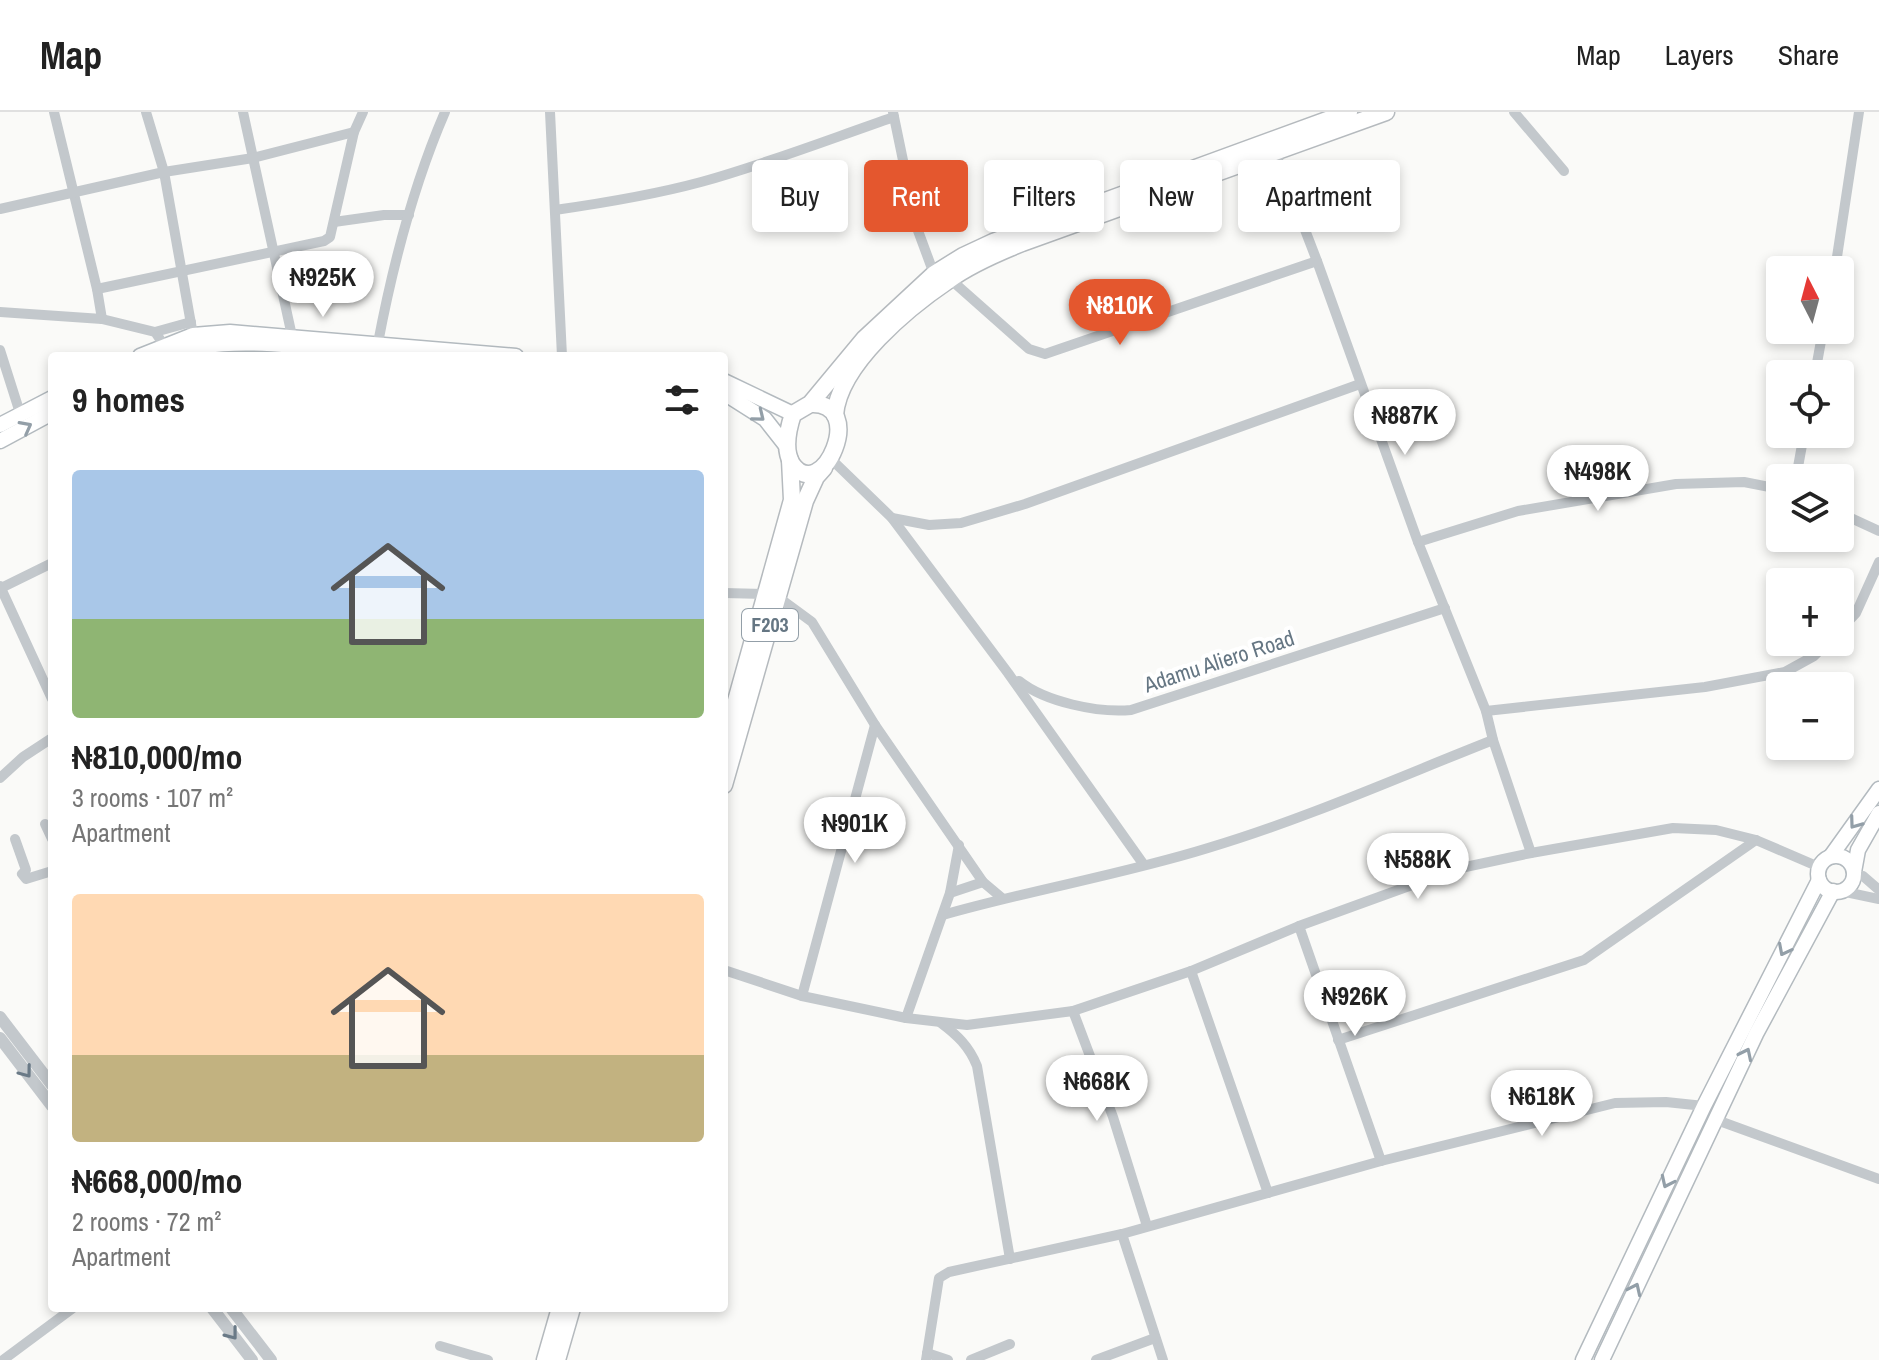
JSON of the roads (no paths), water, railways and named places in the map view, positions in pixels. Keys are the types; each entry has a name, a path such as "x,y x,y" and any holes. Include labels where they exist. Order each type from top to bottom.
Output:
{"main road":[{"path":"728,396 765,419 796,468 807,473 828,463 837,440 835,415 841,387 867,353 963,256 993,242 1349,112"},
{"path":"789,453 788,430 793,414 810,404 864,339 942,277 1022,243 1386,112"},
{"path":"162,344 192,329 230,332 312,352"},
{"path":"162,344 237,349 257,339 292,336 382,349 439,352"},
{"path":"332,352 382,349"},
{"path":"728,383 793,414"},
{"path":"0,425 48,400"},
{"path":"810,404 825,406 835,415"},
{"path":"0,441 48,415"},
{"name":"F203","path":"728,770 773,596 792,500 789,453"},
{"name":"F203","path":"728,732 805,501 816,477 828,463"},
{"path":"1583,1360 1819,874 1879,789"},
{"path":"1819,874 1822,886 1837,891 1847,888 1854,874 1858,850 1879,813"},
{"path":"1831,856 1847,859 1854,874"},
{"path":"1602,1360 1763,1020 1837,891"},
{"path":"545,1360 559,1312"},
{"path":"557,1360 571,1312"}],"street":[{"path":"54,112 102,319"},
{"path":"146,112 164,172 192,329"},
{"path":"243,112 292,336"},
{"path":"97,289 324,241 330,237 354,132 363,112"},
{"path":"382,349 387,294 418,180 445,112"},
{"path":"550,112 562,352"},
{"path":"1514,112 1564,171"},
{"path":"1837,256 1859,112"},
{"path":"555,210 615,201 699,182 750,167 894,114 917,228 942,277 1029,349 1045,354 1317,261"},
{"path":"0,209 164,172 253,158 354,132"},
{"path":"1275,152 1418,542 1486,711 1531,853"},
{"path":"334,222 409,215"},
{"path":"0,312 102,319 162,344"},
{"path":"0,350 20,413"},
{"path":"892,518 929,525 961,523 1025,504 1360,384"},
{"path":"828,463 892,518 1008,673 1144,865"},
{"path":"1418,542 1518,511 1676,484 1744,482 1766,486"},
{"path":"1854,519 1879,531"},
{"path":"1854,615 1879,562"},
{"path":"48,565 0,587 48,690"},
{"path":"728,593 773,596 812,622 875,725 983,882 1002,898"},
{"name":"Adamu Aliero Road","path":"1008,673 1027,688 1051,697 1102,711 1131,710 1445,608"},
{"path":"1486,711 1705,687 1785,672 1814,656"},
{"path":"802,996 875,725"},
{"path":"943,915 1144,865 1267,830 1493,740"},
{"path":"0,778 23,757 48,741"},
{"path":"45,824 48,830"},
{"path":"728,971 802,996 906,1018 967,1025 1073,1011 1191,971 1299,926 1456,869 1531,853 1673,828 1716,830 1756,840 1819,874"},
{"path":"15,839 26,870 22,874 26,879 48,872"},
{"path":"1338,1040 1584,960 1756,840"},
{"path":"906,1018 950,893 959,845"},
{"path":"1854,874 1863,876 1879,890"},
{"path":"950,893 983,882"},
{"path":"1837,891 1879,899"},
{"path":"1299,926 1381,1161"},
{"path":"1191,971 1268,1193"},
{"path":"1073,1011 1113,1117 1147,1226"},
{"path":"0,1017 48,1080"},
{"path":"941,1023 960,1037 977,1066 1010,1259"},
{"path":"0,1038 48,1101"},
{"path":"948,1360 926,1356 939,1278 949,1272 1122,1234 1381,1161 1615,1103 1666,1102 1704,1106"},
{"path":"1714,1119 1879,1179"},
{"path":"1122,1234 1163,1360"},
{"path":"3,1360 68,1312"},
{"path":"215,1312 252,1360"},
{"path":"234,1312 271,1360"},
{"path":"1096,1360 1155,1338"},
{"path":"971,1360 1010,1344"},
{"path":"440,1346 488,1360"}]}
